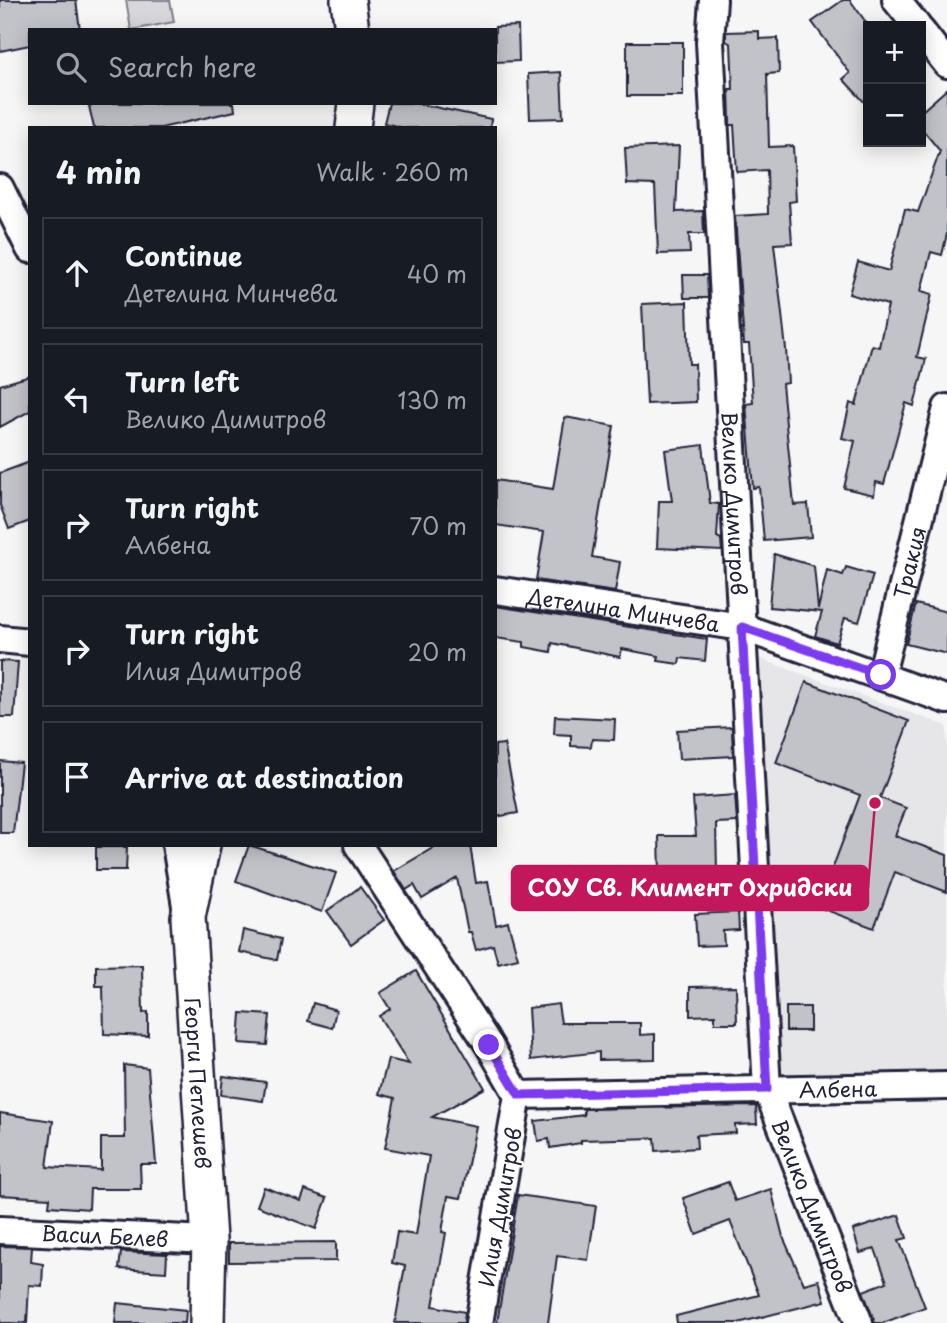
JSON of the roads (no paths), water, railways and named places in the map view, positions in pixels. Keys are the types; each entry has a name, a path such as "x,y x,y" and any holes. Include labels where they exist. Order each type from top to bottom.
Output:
{"main road":[{"path":"348,0 352,28"},
{"path":"353,126 356,105"},
{"name":"Георги Петлешев","path":"203,847 188,918 209,1240 207,1323"}],"street":[{"name":"Велико Димитров","path":"713,0 710,42 767,1089 859,1323"},
{"path":"896,0 913,21"},
{"path":"926,37 947,64"},
{"path":"0,188 28,245"},
{"name":"Тракия","path":"881,675 947,408"},
{"name":"Детелина Минчева","path":"497,590 742,627 947,700"},
{"path":"0,639 28,642"},
{"path":"176,847 188,918"},
{"path":"359,847 519,1095"},
{"name":"Албена","path":"519,1095 947,1086"},
{"name":"Илия Димитров","path":"479,1323 519,1095"},
{"name":"Васил Белев","path":"0,1230 209,1240"}],"place":[{"name":"СОУ Св. Климент Охридски","path":"875,803"}]}
